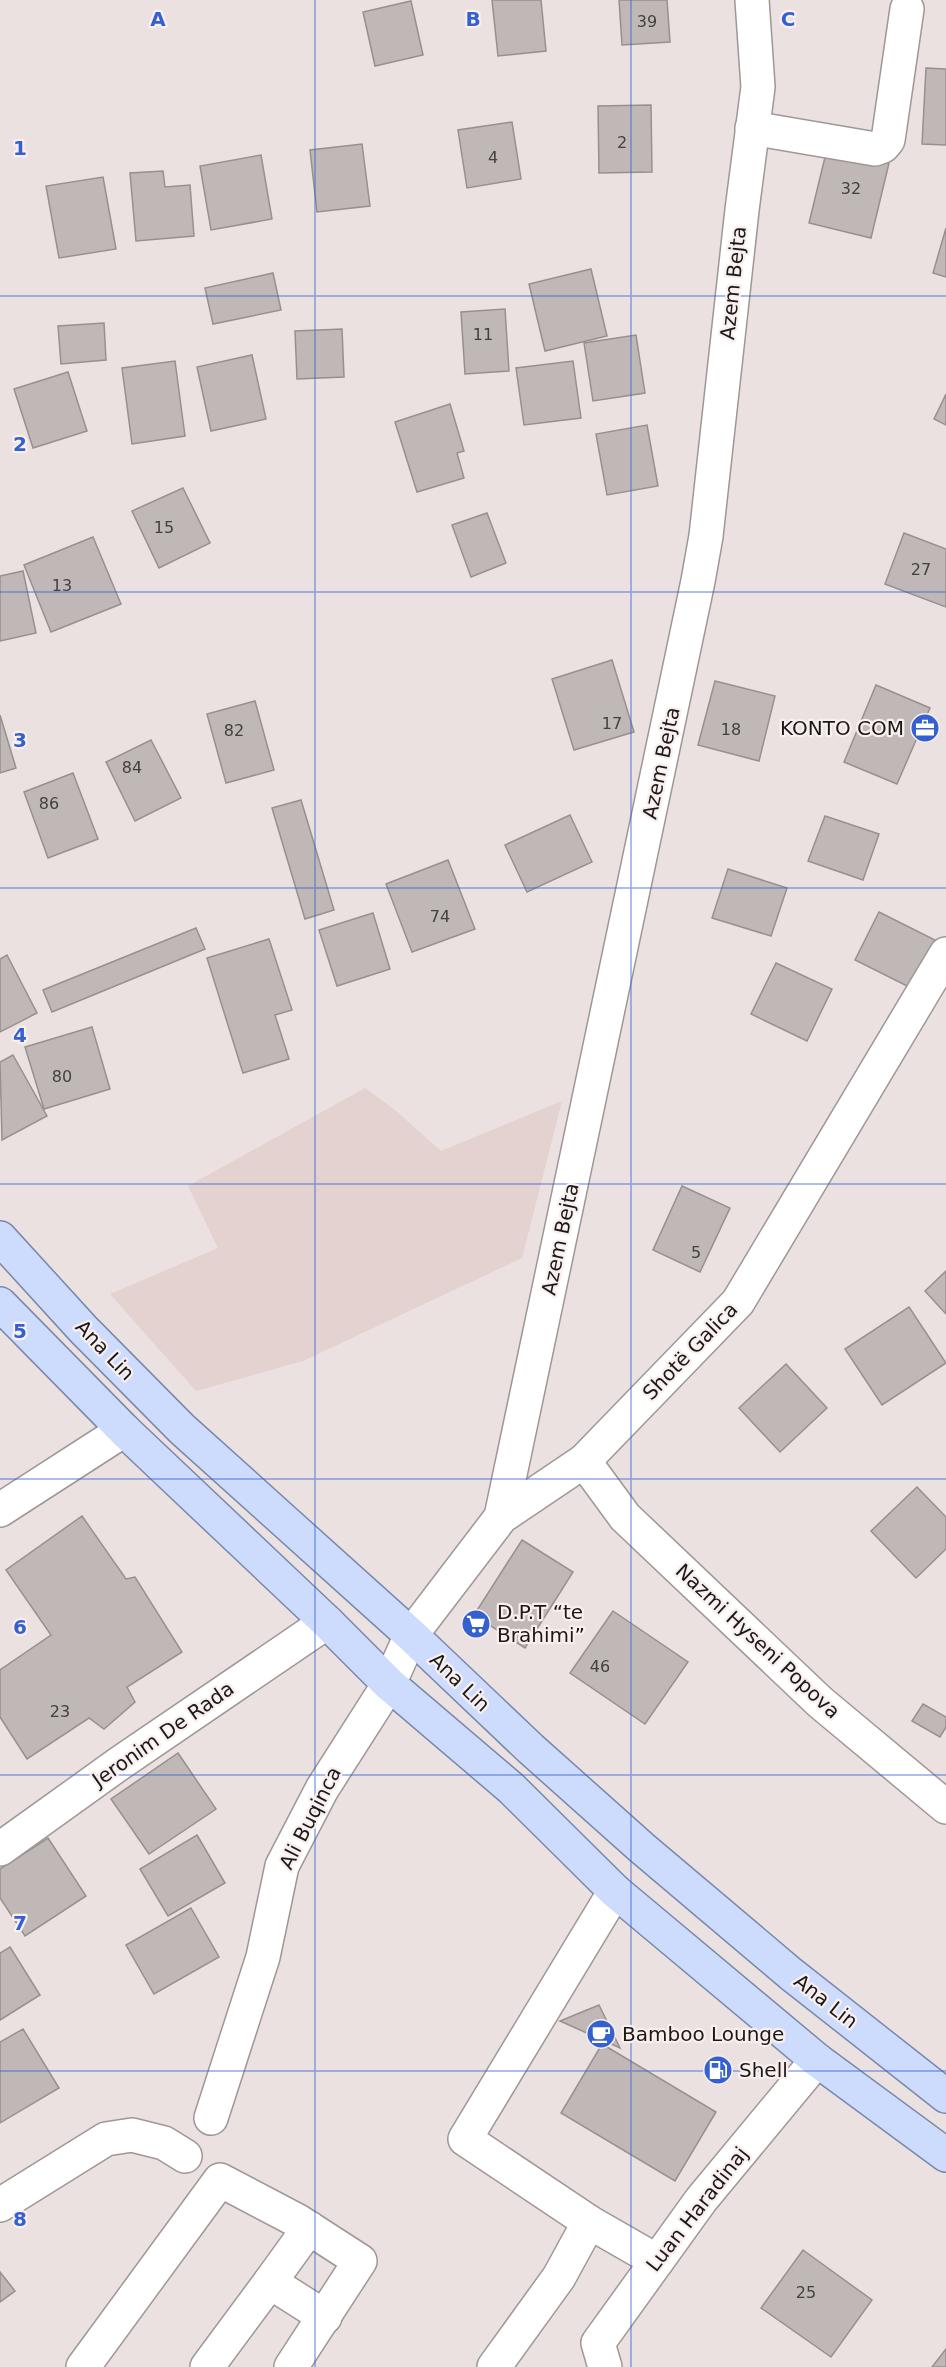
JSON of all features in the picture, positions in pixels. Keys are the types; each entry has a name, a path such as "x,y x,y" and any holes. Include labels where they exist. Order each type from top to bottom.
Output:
{"main road":[{"name":"Ana Lin","path":"0,1238 83,1329 182,1429 411,1635 531,1749 642,1848 792,1974 946,2096"},
{"path":"0,1304 124,1430 327,1622 389,1684 511,1788 615,1891 817,2060 946,2155"}],"street":[{"name":"Azem Bejta","path":"501,1517 706,536 758,87 752,0"},
{"path":"752,128 875,148 883,146 888,140 907,9"},
{"name":"Shotë Galica","path":"411,1635 501,1517 584,1461 738,1302 946,954"},
{"path":"0,1510 124,1430"},
{"name":"Nazmi Hyseni Popova","path":"584,1461 625,1517 820,1702 946,1807"},
{"name":"Jeronim De Rada","path":"0,1849 120,1763 327,1622"},
{"name":"Ali Buqinca","path":"211,2118 263,1956 282,1866 322,1789 389,1684 411,1635"},
{"path":"615,1891 465,2139 589,2222 657,2261"},
{"name":"Luan Haradinaj","path":"605,2367 598,2343 701,2200 817,2060"},
{"path":"0,2205 106,2139 132,2135 164,2143 185,2156"},
{"path":"83,2367 220,2180 309,2228 360,2261 291,2367"},
{"path":"494,2367 559,2277 589,2222"},
{"path":"207,2367 309,2228"},
{"path":"270,2282 325,2317"}],"shaded area":[{"path":"365,1088 395,1110 441,1151 562,1101 522,1258 303,1361 196,1391 110,1294 218,1248 188,1186"}],"building":[{"path":"492,0 541,0 546,51 498,56"},
{"path":"619,0 667,0 670,42 622,45"},
{"path":"411,1 423,55 375,66 363,12"},
{"path":"926,68 946,69 946,145 922,144"},
{"path":"651,105 652,172 599,173 598,106"},
{"path":"512,122 521,179 467,188 458,130"},
{"path":"362,144 370,206 317,212 310,150"},
{"path":"827,149 889,163 871,238 809,223"},
{"path":"261,155 272,219 211,230 200,166"},
{"path":"163,171 165,187 190,185 194,236 136,241 130,173"},
{"path":"103,177 116,249 59,258 46,186"},
{"path":"946,228 946,277 933,273"},
{"path":"591,269 607,336 545,351 529,284"},
{"path":"273,273 281,310 213,324 205,288"},
{"path":"505,309 509,371 465,374 461,312"},
{"path":"104,323 106,360 61,364 58,326"},
{"path":"342,329 344,377 297,379 295,331"},
{"path":"636,335 645,393 593,401 584,343"},
{"path":"252,355 266,419 211,431 197,367"},
{"path":"175,361 185,436 132,444 122,368"},
{"path":"573,361 581,418 524,425 516,368"},
{"path":"68,372 87,431 33,448 14,389"},
{"path":"946,394 946,425 934,419"},
{"path":"450,404 464,451 457,453 464,478 417,492 395,422"},
{"path":"647,425 658,486 607,495 596,434"},
{"path":"183,488 210,543 159,568 132,511"},
{"path":"487,513 506,563 471,577 452,525"},
{"path":"904,533 946,549 946,607 885,584"},
{"path":"93,537 121,604 51,632 24,565"},
{"path":"23,571 36,633 0,641 0,576"},
{"path":"612,660 634,732 574,750 552,679"},
{"path":"715,681 775,696 759,761 698,745"},
{"path":"876,685 930,708 897,784 844,762"},
{"path":"255,701 274,770 226,783 207,714"},
{"path":"0,715 16,768 0,773"},
{"path":"151,740 181,798 135,821 106,762"},
{"path":"73,773 98,839 48,858 24,792"},
{"path":"301,800 334,910 305,919 272,808"},
{"path":"570,815 592,862 527,892 505,845"},
{"path":"825,816 879,834 863,880 808,861"},
{"path":"448,860 475,929 412,952 386,884"},
{"path":"728,869 787,888 771,936 712,918"},
{"path":"879,912 935,940 911,988 855,960"},
{"path":"373,913 390,969 337,986 319,930"},
{"path":"196,928 205,949 52,1012 43,990"},
{"path":"269,939 292,1010 275,1015 289,1059 243,1073 207,958"},
{"path":"7,955 37,1013 0,1032 0,959"},
{"path":"776,963 832,989 807,1041 751,1014"},
{"path":"92,1027 110,1089 44,1109 25,1047"},
{"path":"13,1055 47,1116 2,1140 0,1062"},
{"path":"682,1186 730,1208 700,1272 653,1250"},
{"path":"946,1271 946,1314 925,1291"},
{"path":"909,1307 946,1363 882,1405 845,1349"},
{"path":"786,1364 827,1408 780,1452 739,1408"},
{"path":"917,1487 946,1517 946,1549 916,1578 871,1531"},
{"path":"82,1516 126,1579 135,1577 182,1652 127,1687 135,1702 104,1729 89,1718 27,1759 0,1717 0,1670 51,1635 6,1570"},
{"path":"522,1540 573,1572 525,1648 474,1615"},
{"path":"613,1611 688,1662 645,1724 570,1673"},
{"path":"923,1704 946,1717 946,1727 940,1737 912,1721"},
{"path":"178,1753 216,1809 149,1854 111,1799"},
{"path":"197,1835 225,1883 168,1916 140,1869"},
{"path":"48,1838 86,1896 25,1936 0,1898 0,1869"},
{"path":"191,1908 219,1957 154,1994 126,1945"},
{"path":"10,1947 40,1995 0,2020 0,1953"},
{"name":"Bamboo Lounge","path":"599,2005 620,2048 560,2021"},
{"path":"23,2029 59,2088 0,2123 0,2042"},
{"path":"602,2044 716,2112 675,2181 561,2113"},
{"path":"803,2250 872,2300 831,2357 761,2308"},
{"path":"0,2272 15,2291 0,2302"},
{"path":"946,2349 946,2367 932,2367"}],"place":[{"name":"KONTO COM","path":"925,728"},
{"name":"D.P.T “te Brahimi”","path":"476,1624"},
{"name":"Bamboo Lounge","path":"601,2034"},
{"name":"Shell","path":"718,2070"}]}
